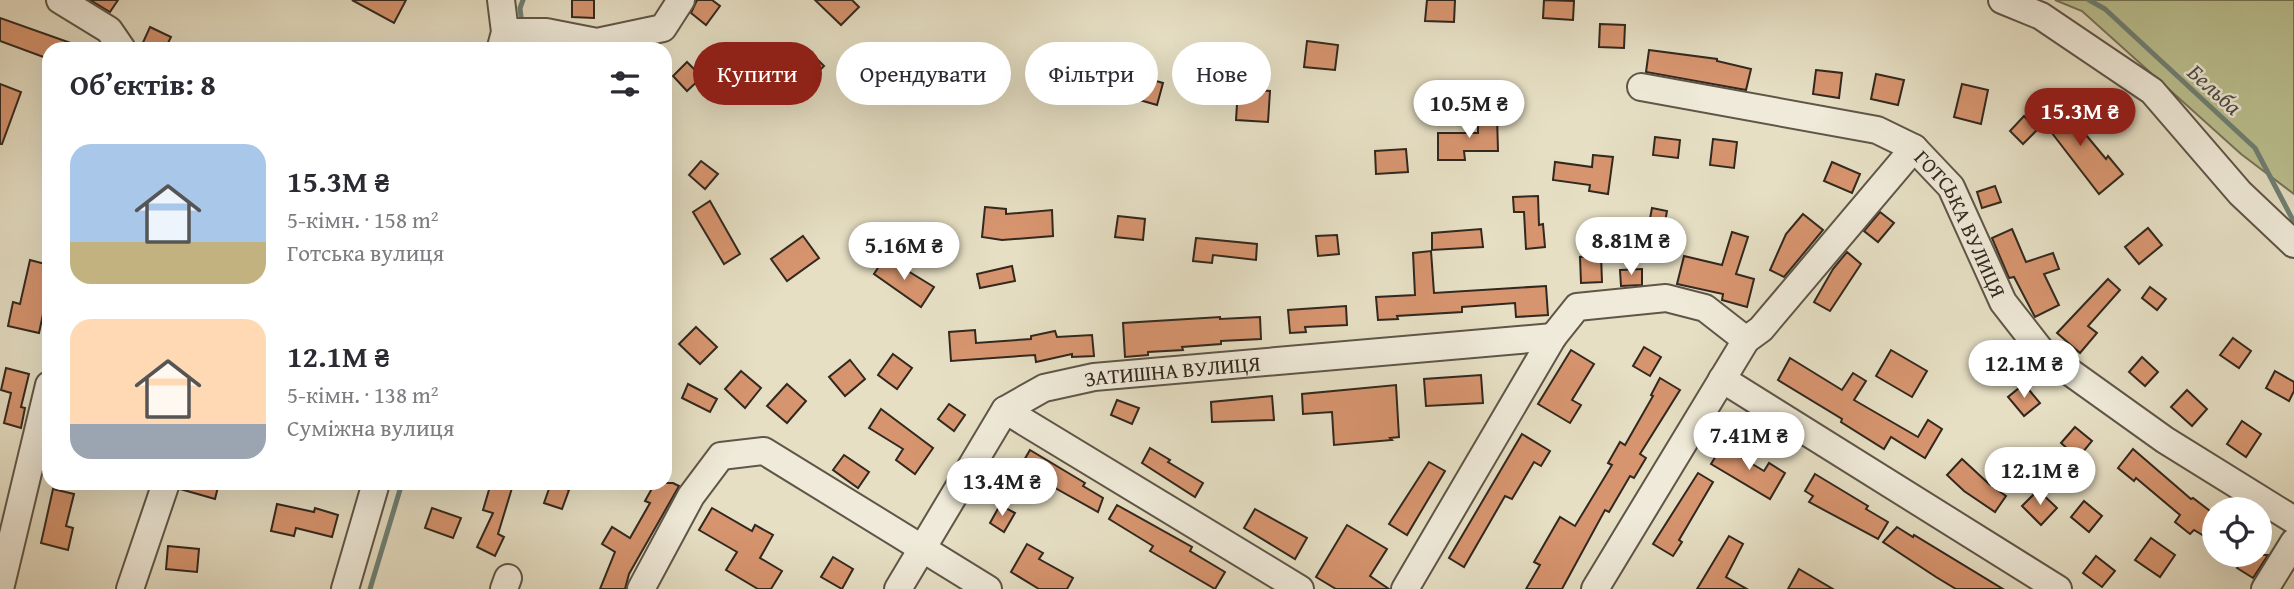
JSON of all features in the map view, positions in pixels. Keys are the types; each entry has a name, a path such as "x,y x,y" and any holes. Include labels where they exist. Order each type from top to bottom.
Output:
{"street":[{"path":"60,0 109,30 117,42"},
{"path":"500,0 508,37 546,32 597,42 663,28 681,0"},
{"path":"2002,0 2041,16 2151,91 2240,193 2294,244"},
{"name":"ГОТСЬКА ВУЛИЦЯ","path":"1641,87 1877,130 1914,148 1951,187 2003,302 2042,352 2165,440 2294,520"},
{"path":"1595,589 1746,340 1761,329 1914,148"},
{"name":"ЗАТИШНА ВУЛИЦЯ","path":"898,589 1005,410 1044,388 1094,377 1561,327 1577,307 1665,298 1705,308 1746,340"},
{"path":"1405,589 1561,327"},
{"path":"1722,379 2058,589"},
{"path":"1005,410 1300,589"},
{"path":"1,589 42,416"},
{"path":"641,589 691,496 721,456 764,451 988,589"},
{"path":"130,589 164,490"},
{"path":"345,589 374,490"},
{"path":"2265,589 2294,542"}],"green space":[{"path":"2055,0 2294,0 2294,194 2241,154 2082,11"}],"building":[{"path":"90,0 118,0 110,12"},
{"path":"352,0 406,0 394,23"},
{"path":"572,0 594,0 594,18 572,17"},
{"path":"697,0 712,0 720,6 706,25 691,13"},
{"path":"815,0 852,0 859,7 841,25"},
{"path":"1427,0 1455,0 1454,22 1425,21"},
{"path":"1544,0 1574,1 1573,20 1543,18"},
{"path":"0,18 68,42 42,42 42,56 0,41"},
{"path":"1600,24 1625,25 1624,48 1599,47"},
{"path":"150,27 171,37 168,42 143,42"},
{"path":"1307,41 1338,45 1335,70 1304,67"},
{"path":"1649,50 1717,59 1751,69 1746,90 1646,72"},
{"path":"687,62 693,68 693,85 687,91 673,76"},
{"path":"1816,70 1842,73 1839,98 1813,94"},
{"path":"1876,74 1904,80 1898,105 1871,99"},
{"path":"1158,82 1163,83 1158,101"},
{"path":"0,84 21,92 2,144 0,144"},
{"path":"1962,84 1988,90 1981,124 1954,117"},
{"path":"2056,99 2106,159 2108,156 2123,174 2099,194 2038,115"},
{"path":"1237,105 1269,105 1268,122 1236,120"},
{"path":"1478,116 1497,116 1498,151 1464,151 1465,160 1438,160 1438,133 1478,133"},
{"path":"2024,116 2037,130 2023,144 2010,131"},
{"path":"1655,137 1680,140 1678,158 1653,155"},
{"path":"1713,139 1737,142 1734,168 1710,165"},
{"path":"1406,149 1408,172 1376,174 1375,151"},
{"path":"1593,155 1613,157 1608,194 1589,191 1590,185 1553,180 1555,162 1592,167"},
{"path":"701,161 718,174 705,189 689,175"},
{"path":"1832,162 1860,174 1852,193 1824,181"},
{"path":"1995,186 2001,202 1982,208 1977,192"},
{"path":"1538,196 1539,225 1543,224 1545,247 1526,249 1524,212 1514,212 1513,197"},
{"path":"710,201 740,254 724,264 693,212"},
{"path":"985,207 1006,209 1006,214 1052,210 1053,236 1002,240 982,237"},
{"path":"1652,208 1667,211 1664,227 1649,224"},
{"path":"1880,212 1894,223 1878,242 1864,231"},
{"path":"1803,214 1823,230 1784,277 1770,270 1786,234"},
{"path":"1118,216 1145,219 1143,240 1115,237"},
{"path":"2148,228 2162,245 2139,264 2125,247"},
{"path":"1481,229 1483,247 1432,250 1432,233"},
{"path":"2012,229 2026,262 2053,253 2059,269 2044,274 2059,305 2035,317 2014,277 2009,278 1992,238"},
{"path":"1732,232 1748,237 1736,274 1754,279 1747,307 1722,300 1723,294 1677,284 1684,256 1722,265"},
{"path":"1337,235 1339,254 1318,256 1316,236"},
{"path":"803,236 819,258 787,281 771,259"},
{"path":"1196,238 1257,244 1256,260 1213,255 1212,263 1193,261"},
{"path":"1431,251 1434,293 1546,286 1548,315 1516,317 1515,303 1462,307 1462,312 1397,316 1398,319 1378,320 1376,297 1415,295 1413,253"},
{"path":"1847,252 1861,264 1830,311 1814,302 1833,269"},
{"path":"1601,255 1602,282 1581,283 1580,257"},
{"path":"885,257 934,287 921,307 874,274"},
{"path":"30,260 42,263 42,319 39,333 8,326 13,302 20,304"},
{"path":"1012,266 1015,281 980,288 977,274"},
{"path":"1642,269 1642,285 1621,286 1620,270"},
{"path":"2108,279 2120,290 2088,326 2097,333 2080,353 2057,333"},
{"path":"2150,287 2166,299 2157,310 2142,298"},
{"path":"1346,306 1347,325 1305,327 1306,332 1290,333 1288,310"},
{"path":"1260,317 1261,339 1221,341 1221,344 1182,347 1183,350 1148,352 1148,355 1125,357 1123,323"},
{"path":"696,327 717,347 700,364 679,344"},
{"path":"975,330 976,343 1031,339 1031,336 1055,331 1057,337 1092,335 1094,356 1072,357 1072,354 1036,362 1035,355 951,361 949,332"},
{"path":"2233,338 2251,351 2239,368 2220,355"},
{"path":"1644,347 1661,357 1650,376 1633,366"},
{"path":"1571,350 1594,364 1572,400 1581,405 1570,423 1538,404"},
{"path":"1891,350 1927,371 1912,397 1876,376"},
{"path":"893,354 912,368 897,389 878,375"},
{"path":"2142,357 2158,372 2145,386 2129,372"},
{"path":"1790,358 1842,390 1853,373 1866,381 1854,400 1918,437 1928,420 1942,429 1925,458 1891,437 1884,449 1841,422 1842,419 1778,380"},
{"path":"850,360 865,379 845,396 829,377"},
{"path":"6,368 29,374 21,407 25,408 21,428 4,423 11,393 1,390"},
{"path":"741,371 761,388 745,408 725,389"},
{"path":"2275,371 2294,382 2294,391 2289,401 2266,388"},
{"path":"1481,375 1483,403 1426,406 1424,379"},
{"path":"1660,378 1680,390 1640,454 1646,458 1634,478 1630,476 1609,512 1605,510 1562,589 1526,589 1540,565 1534,562 1560,517 1575,526 1612,465 1608,463 1620,442 1625,445 1653,396 1651,395"},
{"path":"688,384 717,399 710,412 682,398"},
{"path":"787,384 806,401 787,423 767,406"},
{"path":"2024,384 2040,403 2024,416 2008,397"},
{"path":"1396,385 1399,437 1390,438 1392,440 1334,445 1332,412 1303,414 1302,394"},
{"path":"2187,390 2207,409 2192,426 2171,407"},
{"path":"1272,396 1274,420 1212,422 1211,402"},
{"path":"1117,400 1139,408 1132,424 1111,415"},
{"path":"949,404 965,415 954,431 938,419"},
{"path":"881,409 933,448 915,474 896,460 903,449 869,428"},
{"path":"2242,421 2261,434 2246,457 2227,444"},
{"path":"2075,427 2092,441 2078,458 2061,443"},
{"path":"1522,434 1550,451 1541,466 1534,462 1512,499 1505,496 1464,567 1449,558"},
{"path":"1722,446 1764,471 1769,463 1785,473 1770,499 1711,464"},
{"path":"1150,448 1203,483 1195,497 1142,463"},
{"path":"2133,449 2191,499 2202,505 2202,535 2194,530 2190,534 2175,522 2180,515 2136,478 2134,481 2118,468"},
{"path":"1030,450 1085,483 1083,486 1103,498 1098,512 1039,479 1033,490 1013,479"},
{"path":"844,455 869,472 858,488 833,470"},
{"path":"1962,459 2006,496 1995,512 1964,491 1947,475"},
{"path":"1429,462 1445,471 1407,535 1389,524"},
{"path":"1698,473 1713,482 1679,540 1682,542 1673,556 1653,544"},
{"path":"1815,474 1868,506 1866,509 1888,522 1878,539 1809,502 1813,496 1805,491"},
{"path":"672,483 679,486 629,574 625,589 600,589 615,552 602,544 612,527 630,538 650,503 645,501 651,490 672,490"},
{"path":"53,490 74,494 66,526 73,528 68,550 41,543"},
{"path":"184,490 217,490 215,499"},
{"path":"489,490 511,490 498,534 504,537 495,556 477,547 493,513 483,510"},
{"path":"549,490 569,490 562,509 544,503"},
{"path":"2038,490 2057,508 2041,525 2022,506"},
{"path":"2084,501 2102,516 2089,532 2071,517"},
{"path":"277,504 314,512 315,508 338,515 332,537 296,528 294,536 271,531"},
{"path":"1000,505 1015,513 1004,532 990,523"},
{"path":"1117,505 1192,547 1190,551 1225,572 1215,589 1150,551 1153,546 1109,519"},
{"path":"432,508 461,518 453,538 425,528"},
{"path":"712,508 752,531 755,525 773,535 760,558 782,571 771,589 758,589 726,570 737,552 699,530"},
{"path":"1255,509 1307,538 1295,559 1244,528"},
{"path":"1347,525 1387,549 1370,576 1389,589 1336,589 1316,577"},
{"path":"1897,527 2003,589 1956,589 1883,542"},
{"path":"1729,536 1743,544 1726,577 1747,589 1697,589"},
{"path":"2151,538 2175,555 2160,577 2135,560"},
{"path":"1027,544 1043,553 1039,559 1073,578 1067,589 1039,589 1011,572"},
{"path":"168,546 199,549 197,572 166,569"},
{"path":"2096,556 2115,571 2102,587 2083,573"},
{"path":"833,557 853,569 842,589 821,577"},
{"path":"2238,567 2260,567 2253,578"},
{"path":"1799,569 1833,589 1788,589"}],"waterway":[{"path":"522,25 520,8 523,0"},
{"name":"Бельба","path":"2089,0 2105,9 2255,148 2294,222"},
{"path":"370,589 400,490"}]}
